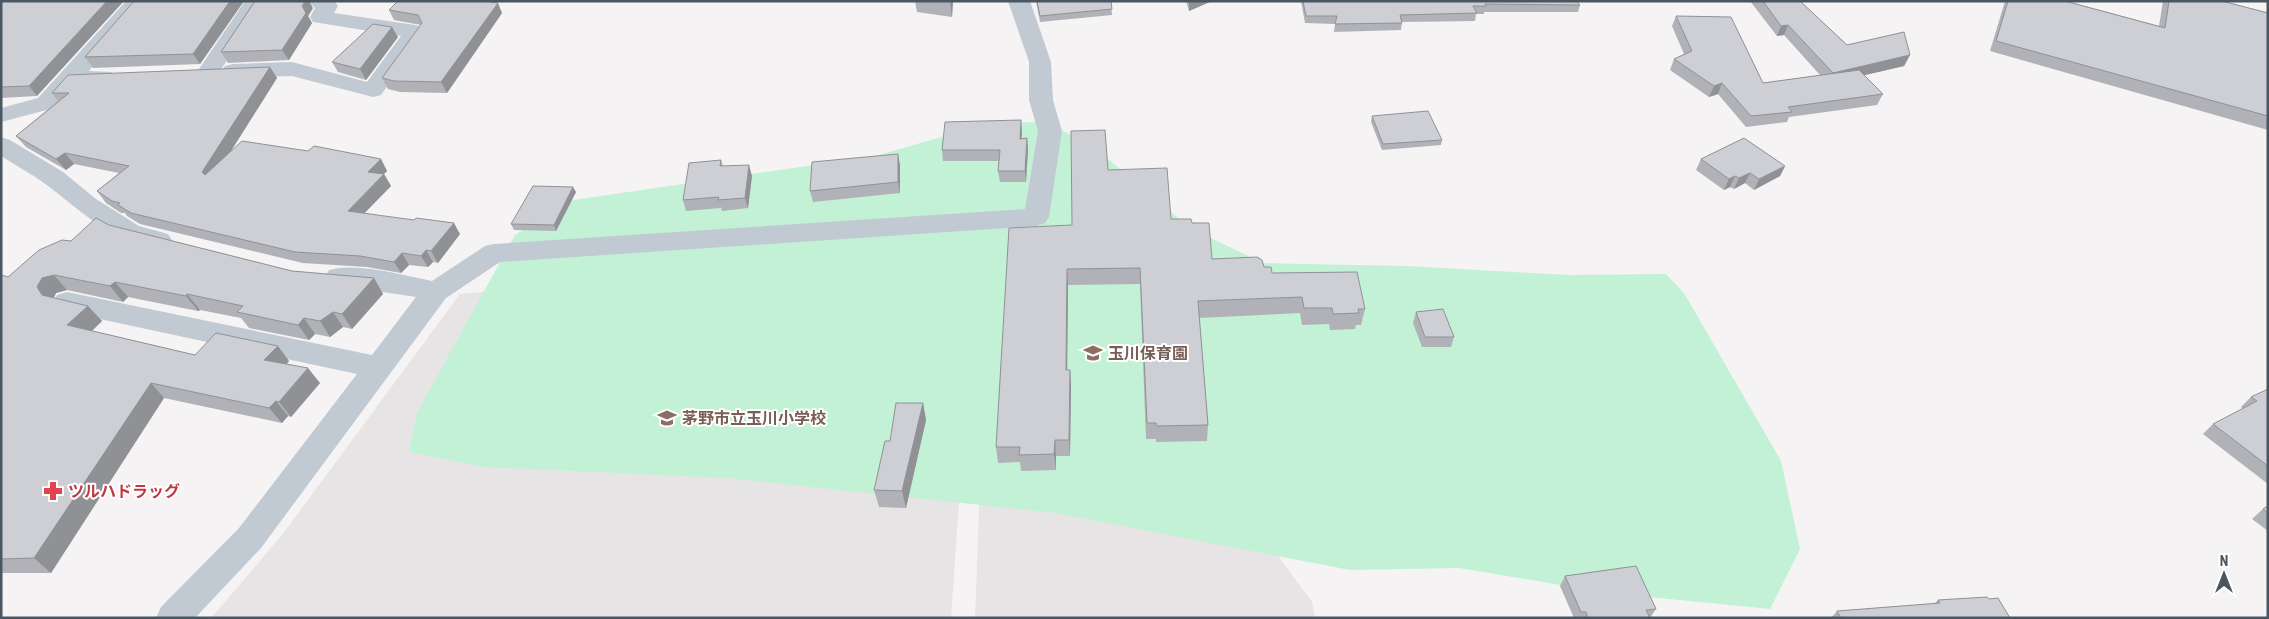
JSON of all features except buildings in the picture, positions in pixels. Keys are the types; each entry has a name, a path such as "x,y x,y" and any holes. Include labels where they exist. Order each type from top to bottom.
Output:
{"street":[{"path":"1,115 46,103 138,1"},
{"path":"256,1 198,72 292,69 373,90 415,32 321,17 327,6 318,1"},
{"path":"173,618 250,538 380,368 436,291 494,253 1036,218 1050,131 1041,100 1040,62 1030,28 1019,1"},
{"path":"70,78 119,76"},
{"path":"1,146 54,178 87,206 131,233 179,245"},
{"path":"312,276 367,279 436,291"},
{"path":"67,302 380,368"}],"shaded area":[{"name":"玉川保育園","path":"989,239 1213,467 1312,602 1315,618 975,618"},
{"name":"茅野市立玉川小学校","path":"939,249 973,301 951,618 211,618 282,535 460,294"}],"green space":[{"path":"1046,122 1094,147 1190,228 1263,263 1406,266 1569,275 1666,274 1684,293 1781,461 1800,549 1770,609 1609,593 1459,568 1350,570 1056,513 727,478 484,467 409,452 417,413 515,235 573,200 875,156 991,123"}],"place":[{"name":"玉川保育園","path":"1093,353"},
{"name":"茅野市立玉川小学校","path":"667,418"},
{"name":"ツルハドラッグ","path":"53,491"}]}
